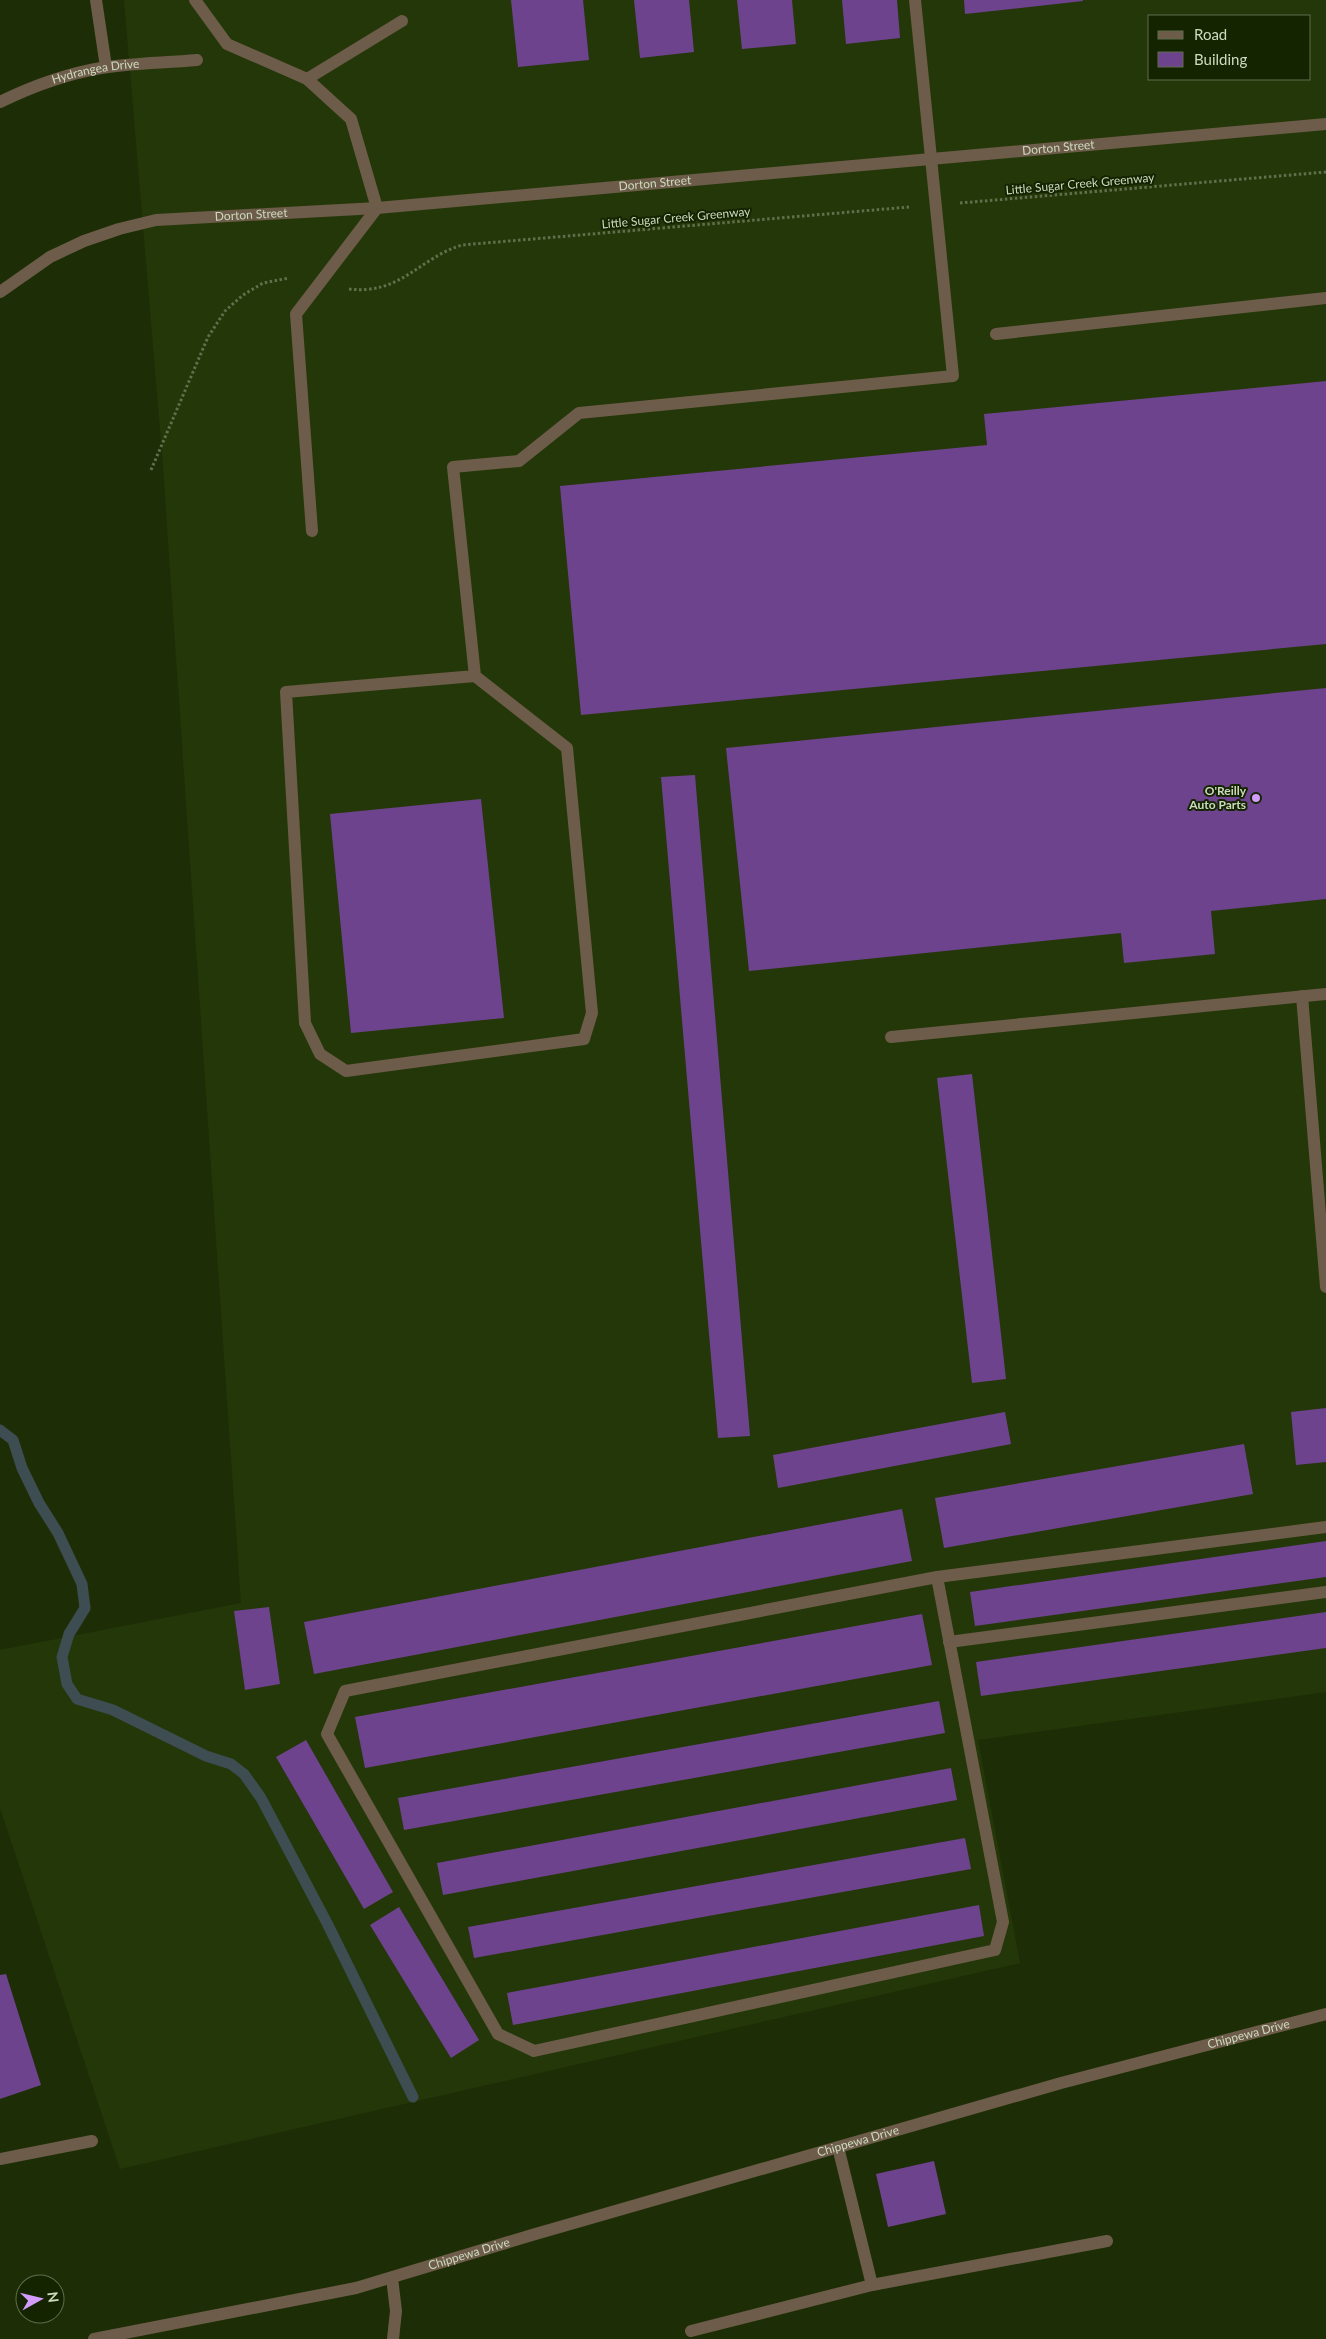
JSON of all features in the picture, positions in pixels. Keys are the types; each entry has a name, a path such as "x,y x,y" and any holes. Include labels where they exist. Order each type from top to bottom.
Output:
{"street":[{"path":"96,0 106,67"},
{"path":"195,0 227,44 307,79 351,119 377,208 296,314 312,531"},
{"path":"475,676 286,692 304,1024 320,1054 346,1071 584,1040 592,1012 567,748 475,676 453,467 519,460 579,413 954,376 916,0"},
{"path":"307,79 402,21"},
{"name":"Hydrangea Drive","path":"0,102 31,87 65,76 106,67 197,60"},
{"name":"Dorton Street","path":"0,292 50,257 84,241 119,229 156,220 377,208 1326,124"},
{"path":"996,334 1326,298"},
{"path":"891,1037 1326,994"},
{"path":"1302,996 1326,1287"},
{"path":"937,1577 1004,1922 995,1950 534,2051 498,2034 328,1734 344,1691 937,1577 1326,1527"},
{"path":"949,1642 1326,1592"},
{"name":"Chippewa Drive","path":"94,2339 356,2288 1061,2083 1326,2014"},
{"path":"0,2159 92,2141"},
{"path":"838,2147 872,2285"},
{"path":"691,2331 872,2285 1107,2241"},
{"path":"392,2278 396,2311 392,2339"}],"path":[{"name":"Little Sugar Creek Greenway","path":"151,470 208,337 225,311 243,295 263,283 284,278 302,278 321,281 340,288 358,290 382,287 405,278 438,254 462,245 1326,172"}],"shaded area":[{"path":"124,0 1326,0 1326,1692 978,1740 1020,1963 120,2169 0,1808 0,1650 241,1603 162,453"}],"building":[{"path":"511,0 583,0 589,60 518,67"},
{"path":"634,0 689,0 694,52 640,58"},
{"path":"737,0 792,0 796,44 742,49"},
{"path":"842,0 897,0 900,38 846,44"},
{"path":"964,0 1083,0 1083,1 965,14"},
{"path":"1326,381 1326,644 581,715 560,486 987,445 984,414"},
{"path":"1326,688 1326,899 1211,911 1215,954 1124,963 1121,933 749,971 726,748"},
{"path":"695,775 750,1436 718,1438 661,777"},
{"path":"481,799 504,1018 351,1033 330,814"},
{"path":"972,1074 1006,1379 972,1383 937,1078"},
{"path":"1326,1408 1326,1462 1296,1465 1291,1412"},
{"path":"1005,1412 1011,1444 778,1488 773,1455"},
{"path":"1244,1444 1253,1494 944,1548 935,1498"},
{"path":"902,1509 912,1561 314,1674 304,1622"},
{"path":"1326,1541 1326,1577 975,1626 970,1592"},
{"path":"269,1607 280,1684 245,1690 234,1611"},
{"path":"1326,1612 1326,1648 981,1696 976,1662"},
{"path":"922,1614 932,1665 365,1768 355,1717"},
{"path":"939,1701 945,1733 404,1830 398,1798"},
{"path":"306,1740 393,1892 364,1909 276,1757"},
{"path":"951,1768 957,1800 443,1895 437,1863"},
{"path":"965,1838 971,1869 474,1958 468,1927"},
{"path":"979,1905 984,1936 513,2025 507,1993"},
{"path":"399,1907 479,2040 451,2058 370,1925"},
{"path":"6,1974 41,2085 0,2099 0,1975"},
{"path":"934,2161 946,2214 888,2227 876,2174"}],"waterway":[{"path":"0,1430 13,1440 22,1468 39,1503 58,1533 82,1584 85,1608 69,1634 62,1657 67,1684 77,1699 113,1710 206,1756 231,1764 244,1774 261,1798 327,1923 413,2097"}],"place":[{"name":"O'Reilly Auto Parts","path":"1256,798"}]}
